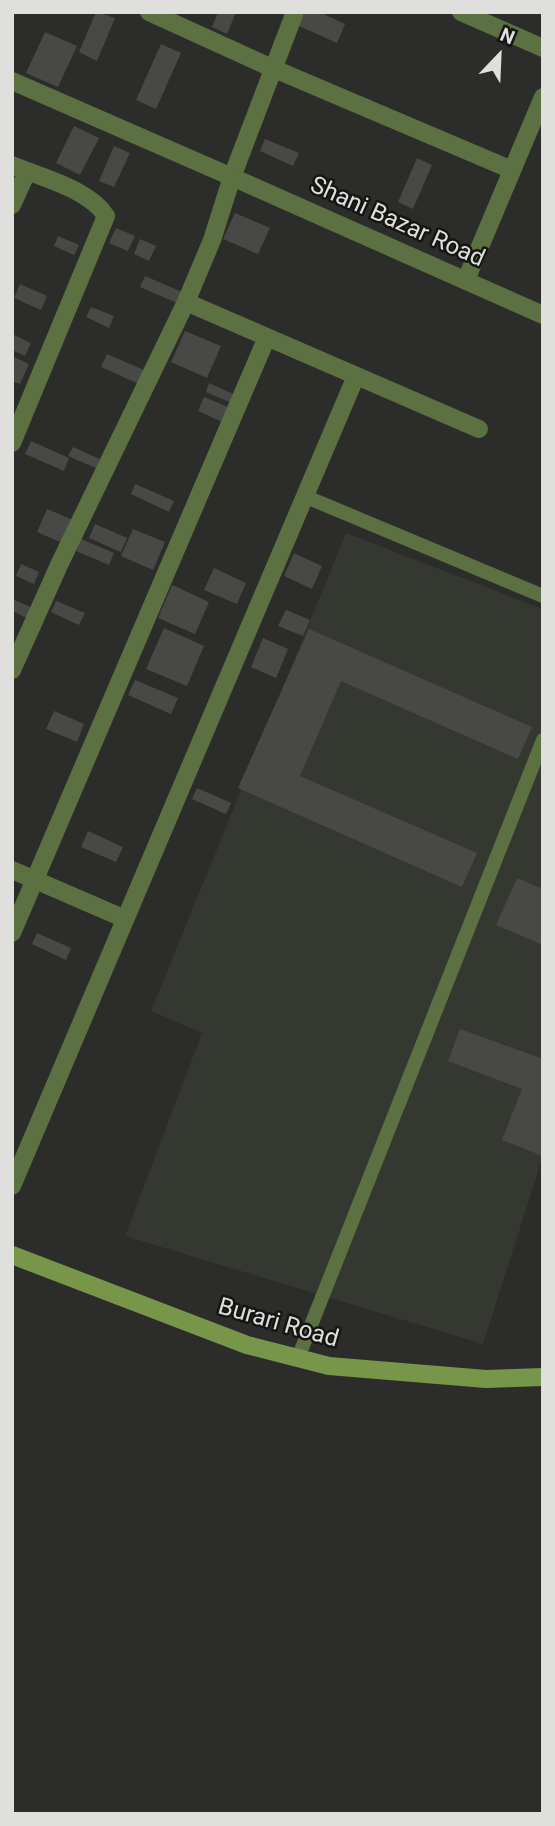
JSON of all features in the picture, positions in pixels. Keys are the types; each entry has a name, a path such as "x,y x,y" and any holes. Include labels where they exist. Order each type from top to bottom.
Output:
{"main road":[{"name":"Burari Road","path":"12,1255 247,1345 329,1366 486,1380 543,1377"}],"street":[{"path":"149,12 272,68 512,170"},
{"path":"12,670 60,563 186,302 212,240 232,177 295,12"},
{"path":"461,12 543,48"},
{"name":"Shani Bazar Road","path":"12,81 543,315"},
{"path":"466,280 543,97"},
{"path":"12,205 20,168 86,197 99,205 106,216 12,443"},
{"path":"186,302 479,429"},
{"path":"12,933 267,337"},
{"path":"12,1186 123,918 356,376"},
{"path":"12,870 123,918"}],"lane":[{"path":"304,496 543,596"},
{"path":"298,1358 543,740"}],"shaded area":[{"path":"346,533 543,609 543,1156 483,1344 125,1236 202,1033 151,1011"}],"building":[{"path":"96,12 115,18 97,61 79,52"},
{"path":"218,12 236,12 227,34 212,27"},
{"path":"305,12 319,12 345,24 337,43 299,26"},
{"path":"45,32 77,46 58,87 26,73"},
{"path":"161,44 181,53 156,109 136,100"},
{"path":"74,126 99,138 80,175 56,163"},
{"path":"265,139 299,153 293,166 260,151"},
{"path":"114,146 130,153 114,187 99,181"},
{"path":"417,158 432,165 413,209 398,202"},
{"path":"235,213 270,228 258,254 223,239"},
{"path":"116,228 135,236 128,251 109,243"},
{"path":"58,236 79,245 74,255 54,246"},
{"path":"140,239 156,246 149,261 134,254"},
{"path":"145,276 182,292 177,303 140,287"},
{"path":"20,284 47,296 41,310 14,298"},
{"path":"91,307 114,316 109,328 86,317"},
{"path":"185,331 221,346 207,378 171,362"},
{"path":"12,334 31,343 25,356 12,350"},
{"path":"107,354 144,370 139,384 101,367"},
{"path":"12,356 29,364 20,384 12,381"},
{"path":"209,383 238,396 234,404 206,392"},
{"path":"204,397 233,409 227,424 198,411"},
{"path":"31,441 69,458 64,471 25,454"},
{"path":"73,447 100,459 96,468 68,456"},
{"path":"135,484 174,501 169,512 131,494"},
{"path":"47,509 78,522 67,545 37,532"},
{"path":"95,524 127,538 121,552 89,538"},
{"path":"133,529 165,542 153,570 121,556"},
{"path":"81,539 114,553 109,565 76,551"},
{"path":"294,553 322,566 312,589 284,576"},
{"path":"21,564 39,572 34,584 16,576"},
{"path":"214,568 246,583 237,604 204,590"},
{"path":"172,585 209,602 195,634 158,618"},
{"path":"12,599 33,608 29,619 12,611"},
{"path":"56,601 85,613 79,625 51,612"},
{"path":"286,610 310,620 303,636 278,626"},
{"path":"164,628 204,646 187,686 146,669"},
{"path":"309,629 532,727 518,759 341,681 300,776 477,853 462,887 238,788"},
{"path":"263,638 288,649 276,678 251,667"},
{"path":"135,680 178,698 171,714 128,695"},
{"path":"54,711 84,724 77,742 46,729"},
{"path":"197,788 231,803 226,814 192,799"},
{"path":"88,831 123,847 116,862 81,847"},
{"path":"517,878 543,889 543,945 496,925"},
{"path":"37,933 71,948 66,960 32,944"},
{"path":"460,1029 543,1059 543,1156 502,1140 522,1089 448,1061"}]}
